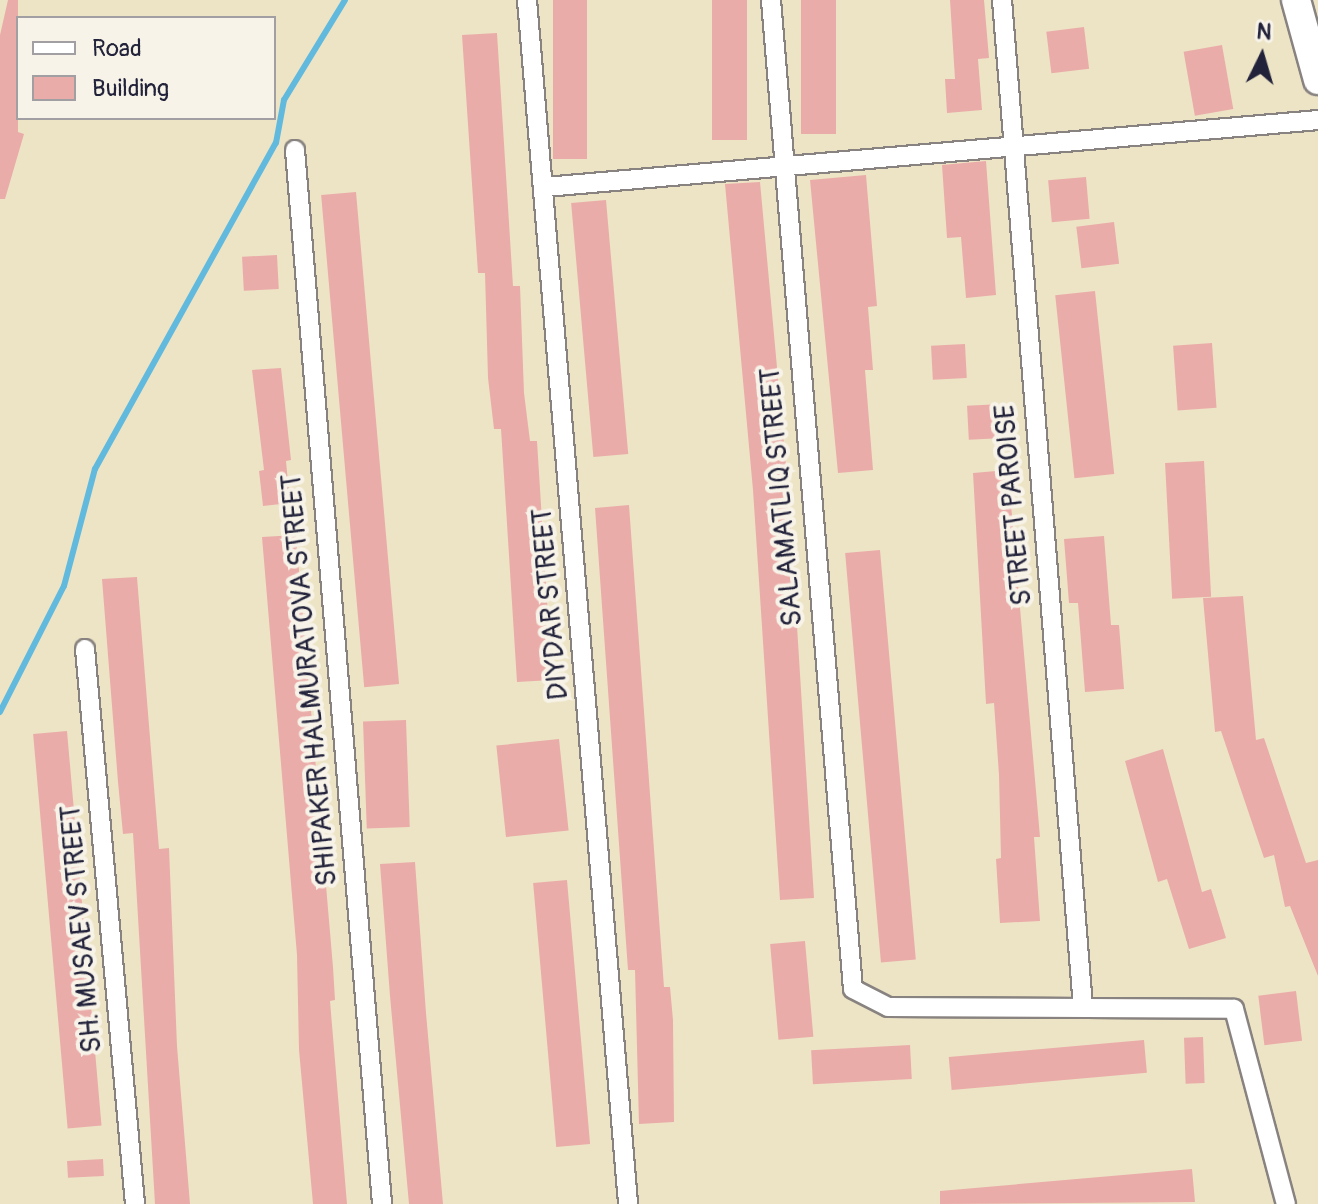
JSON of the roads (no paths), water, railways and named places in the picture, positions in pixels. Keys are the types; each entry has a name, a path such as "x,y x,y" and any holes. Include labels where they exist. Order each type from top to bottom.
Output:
{"main road":[{"path":"1296,0 1318,80"}],"street":[{"name":"DIYDAR STREET","path":"527,0 628,1204"},
{"name":"SALAMATLIQ STREET","path":"771,0 782,163 853,989 888,1007 1083,1006"},
{"name":"STREET PAROISE","path":"1002,0 1083,1006"},
{"path":"545,187 782,163 1318,120"},
{"name":"SHIPAKER HALMURATOVA STREET","path":"295,150 382,1204"},
{"name":"SH. MUSAEV STREET","path":"85,649 135,1204"},
{"path":"1083,1006 1234,1009 1286,1204"}],"waterway":[{"path":"0,712 64,586 95,469 276,143 284,100 345,0"}]}
